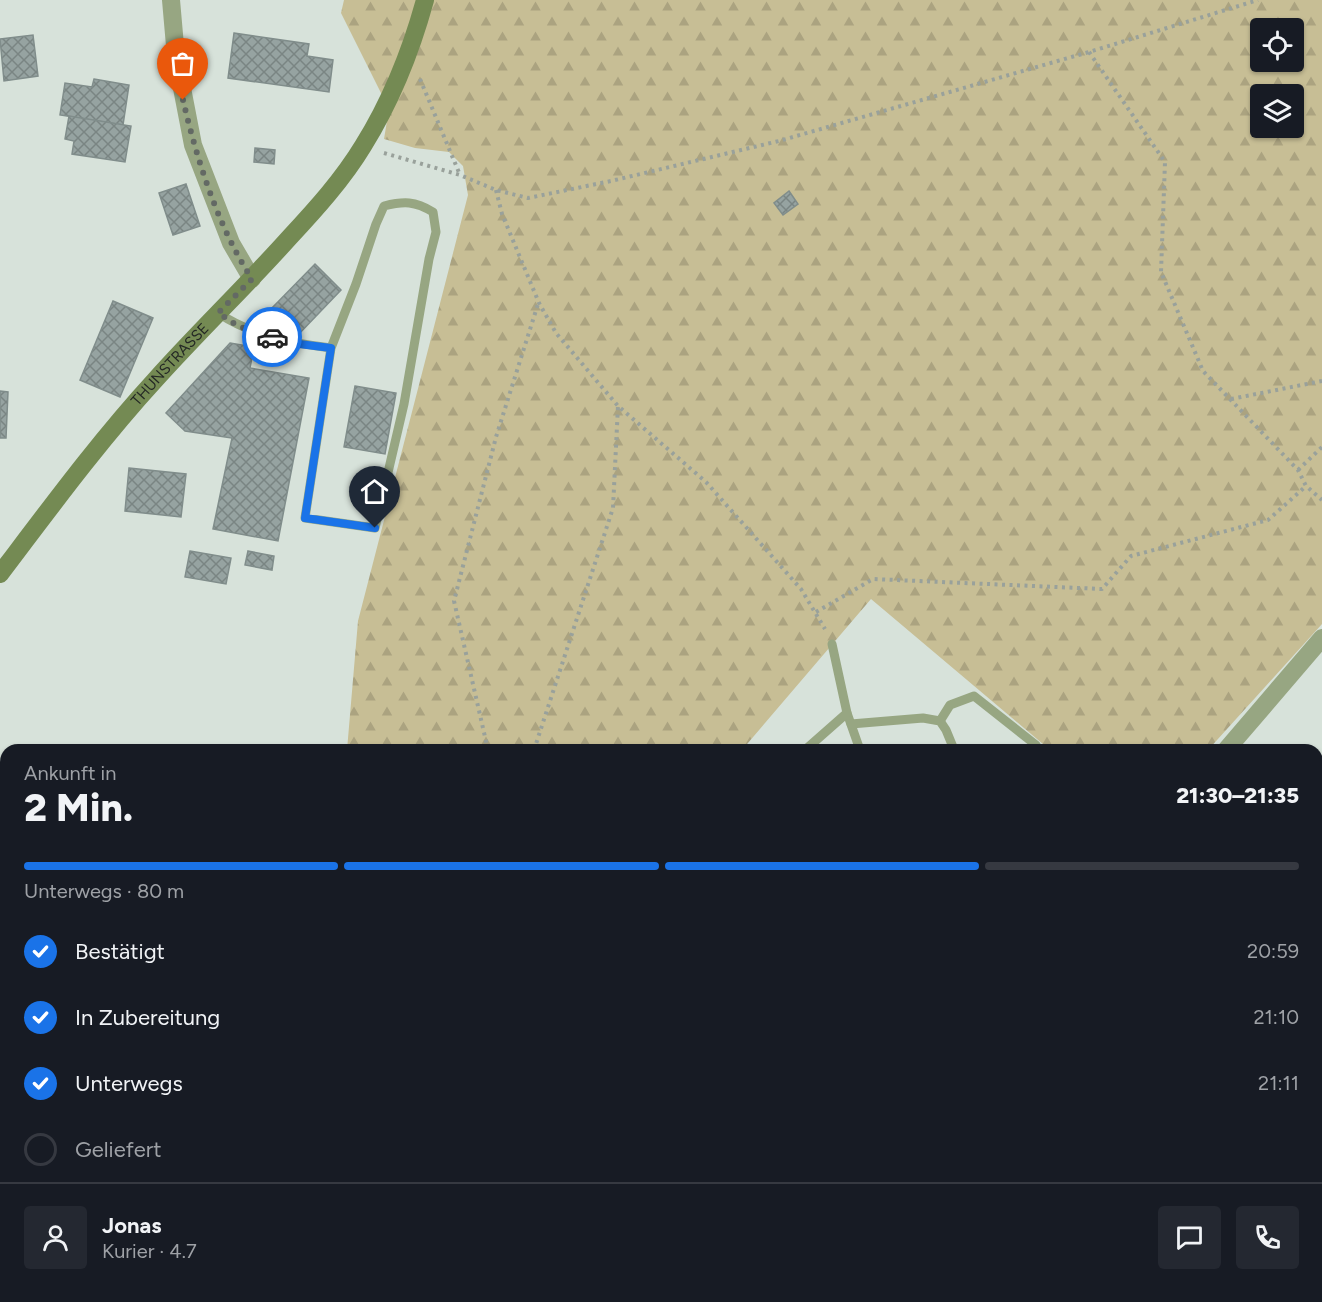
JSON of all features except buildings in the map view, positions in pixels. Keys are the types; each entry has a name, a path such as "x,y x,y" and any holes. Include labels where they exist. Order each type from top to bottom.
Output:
{"street":[{"path":"171,0 176,57 193,145 231,243 252,279"},
{"name":"THUNSTRASSE","path":"0,574 153,382 312,213 363,146 391,95 409,51 425,0"},
{"path":"1231,744 1322,638"}],"lane":[{"path":"418,203 433,212 436,232 404,404 375,528 305,518 331,348 384,206 418,203"},
{"path":"218,313 238,326 291,343 331,348"},
{"path":"832,644 847,713 858,744"},
{"path":"939,721 950,705 974,696 1035,744"},
{"path":"812,744 847,713"},
{"path":"851,724 923,718 939,721 952,744"}],"path":[{"path":"363,146 460,175 496,190 528,198 611,181 779,141 1089,52 1258,0"},
{"path":"409,51 460,175"},
{"path":"1089,52 1165,162 1161,272 1203,371 1298,470 1306,486 1322,500"},
{"path":"496,190 502,214 538,303 556,333 618,406 706,482 801,589 832,644"},
{"path":"487,744 454,601 496,437 538,303"},
{"path":"1230,399 1322,381"},
{"path":"536,744 613,508 618,406"},
{"path":"1298,470 1322,447"},
{"path":"816,612 873,579 1102,589 1131,556 1268,520 1306,486"}],"green space":[{"path":"344,0 1322,0 1322,624 1213,744 1043,744 871,599 747,744 348,744 358,621 468,195 463,166 449,152 415,148 384,139 389,109 341,13"}],"way so far":[{"path":"183,100 193,145 231,243 252,279 218,313 238,326 272,337"}],"route":[{"path":"272,337 291,343 331,348 305,518 375,528"}]}
